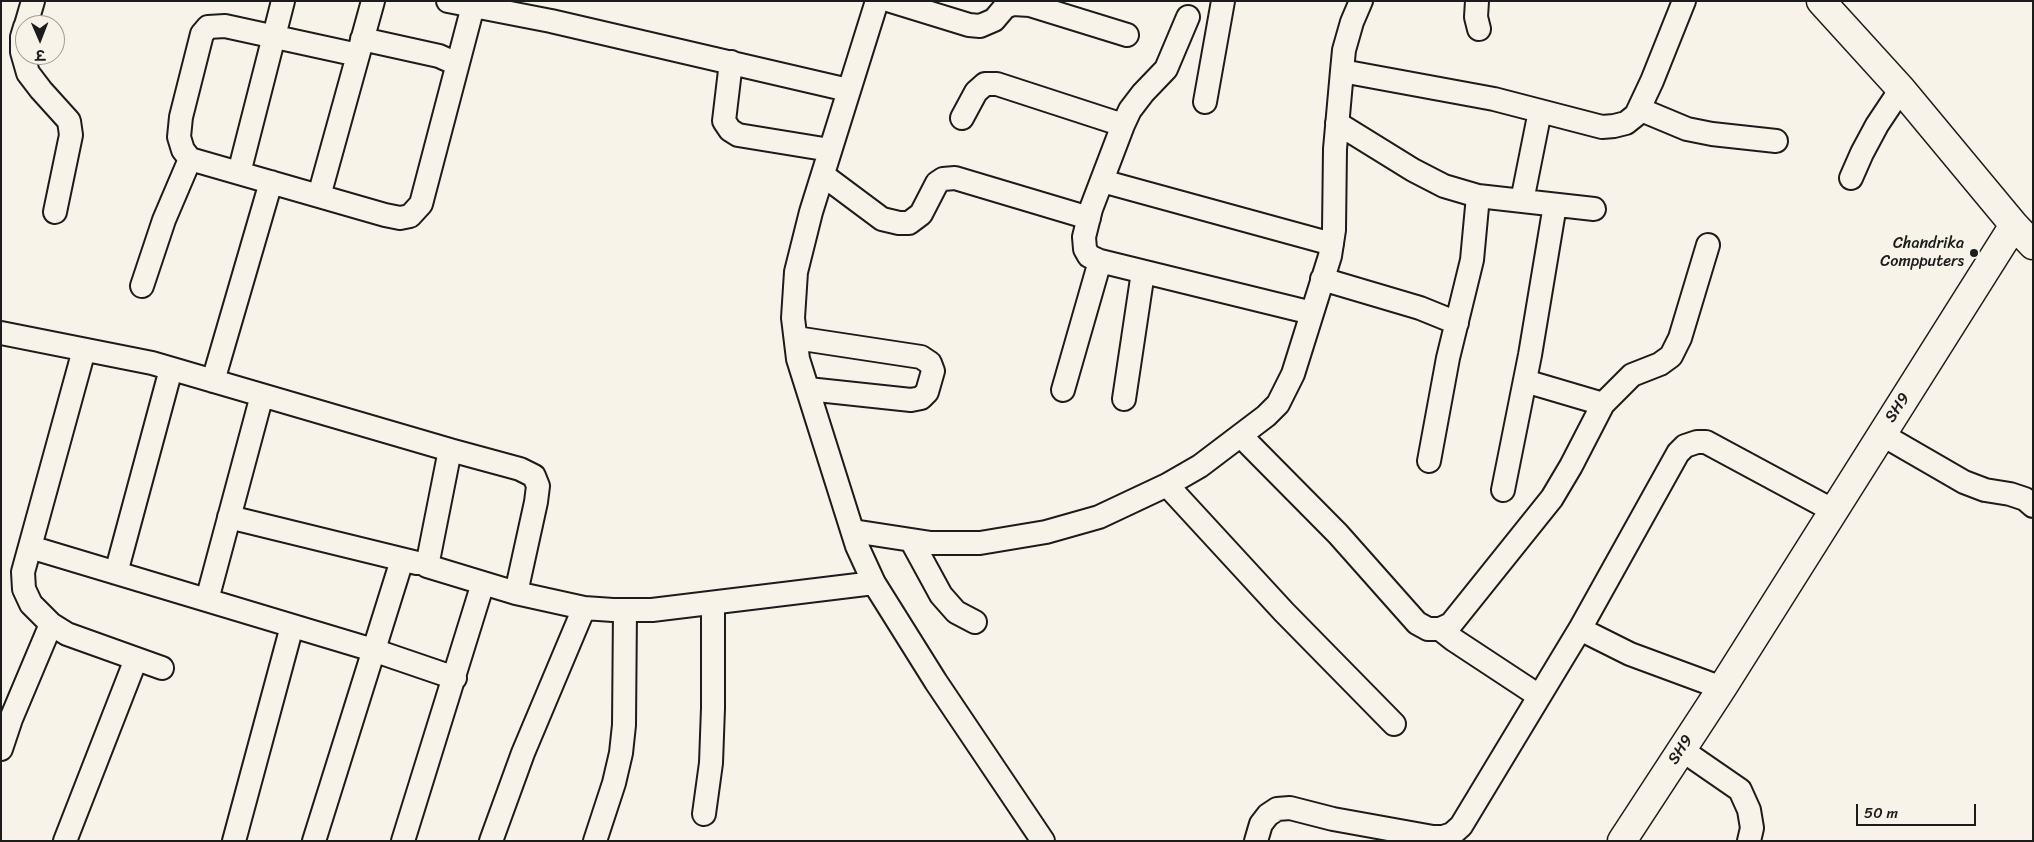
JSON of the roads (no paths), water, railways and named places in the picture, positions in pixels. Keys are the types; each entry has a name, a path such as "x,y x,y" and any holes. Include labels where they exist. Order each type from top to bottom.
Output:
{"main road":[{"name":"SH9","path":"1627,839 1881,434 2027,237 1901,89 1820,1"}],"street":[{"path":"29,15 33,1"},
{"path":"239,173 283,1"},
{"path":"319,196 373,1"},
{"path":"448,1 550,21 848,90"},
{"path":"877,1 822,175 796,272 793,318 798,359 853,530 874,583 936,682 1044,841"},
{"path":"891,1 969,25 980,26 994,20 1005,7 1013,4 1030,4 1127,35"},
{"path":"1205,102 1223,1"},
{"path":"853,530 931,543 980,544 1046,532 1099,517 1167,485 1200,466 1241,436 1278,404 1292,374 1332,244 1337,123 1342,71 1352,22 1361,1"},
{"path":"1478,1 1476,17 1479,29"},
{"path":"1342,71 1494,99 1602,126 1614,126 1626,123 1636,115 1684,1"},
{"path":"457,64 439,56 274,37 225,26 208,27 202,34 180,117 179,137 183,150 190,159 400,218 410,216 421,204 473,6"},
{"path":"1188,17 1166,68 1142,93 1130,110 1123,125 1089,218 1084,237 1085,249 1089,256 1100,261 1312,313"},
{"path":"730,62 724,121 730,130 738,135 830,150"},
{"path":"26,65 28,73 69,121 71,135 55,212"},
{"path":"962,118 976,92 985,84 996,84 1123,125"},
{"path":"1851,178 1873,132 1901,89"},
{"path":"1639,109 1687,129 1712,134 1776,141"},
{"path":"1522,201 1540,111"},
{"path":"1337,123 1413,170 1444,186 1478,196 1594,209"},
{"path":"142,286 164,220 190,159"},
{"path":"822,175 882,219 899,223 909,223 922,214 937,184 943,179 955,178 1089,218"},
{"path":"1102,181 1332,244"},
{"path":"214,381 271,182"},
{"path":"1429,461 1448,358 1472,260 1478,196"},
{"path":"1503,490 1525,381 1555,205"},
{"path":"1241,436 1338,534 1417,623 1428,629 1440,629 1451,624 1552,498 1572,466 1603,404 1632,374 1660,364 1671,356 1680,338 1708,245"},
{"path":"1063,390 1100,261"},
{"path":"1124,399 1143,272"},
{"path":"1322,279 1420,308 1457,323"},
{"path":"1,333 152,363 520,469 534,476 538,486 536,502 516,593"},
{"path":"796,338 921,357 930,363 933,371 927,392 921,398 911,400 808,390"},
{"path":"84,350 23,572 24,589 32,604 51,624 67,634 162,668"},
{"path":"116,573 171,369"},
{"path":"1525,381 1603,404"},
{"path":"207,600 262,396"},
{"path":"1881,434 1964,482 1985,490 2010,494 2025,499 2033,506"},
{"path":"1256,841 1261,824 1268,816 1277,810 1290,808 1333,819 1433,837 1443,837 1452,834 1461,826 1580,629 1678,453 1685,446 1697,442 1706,442 1834,511"},
{"path":"427,566 450,450"},
{"path":"1167,485 1284,612 1394,724"},
{"path":"230,517 427,566 516,593 584,608 652,610 874,583"},
{"path":"911,540 940,595 956,612 975,622"},
{"path":"30,547 373,650 455,678"},
{"path":"314,841 402,560"},
{"path":"403,841 483,583"},
{"path":"704,814 711,763 713,603"},
{"path":"491,841 523,752 584,608"},
{"path":"595,841 614,784 621,754 624,725 626,610"},
{"path":"1,748 11,719 51,624"},
{"path":"234,841 292,626"},
{"path":"1440,629 1539,696"},
{"path":"1580,629 1630,654 1722,688"},
{"path":"65,841 136,659"},
{"path":"1682,750 1740,790 1749,810 1752,828 1749,841"}],"place":[{"name":"Chandrika Compputers","path":"1974,253"}]}
